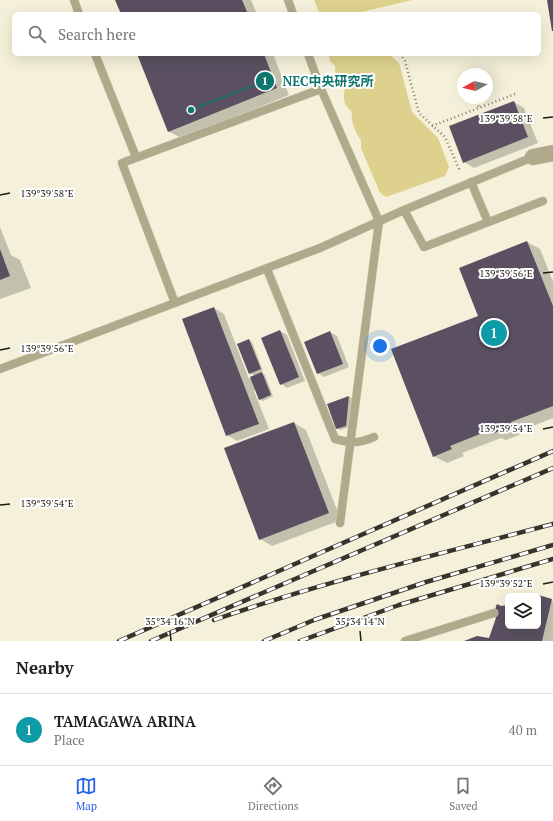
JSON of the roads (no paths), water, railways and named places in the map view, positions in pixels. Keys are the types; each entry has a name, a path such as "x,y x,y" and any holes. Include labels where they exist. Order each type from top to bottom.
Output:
{"street":[{"path":"533,157 553,153"}],"lane":[{"path":"74,0 78,12"},
{"path":"288,0 292,12"},
{"path":"96,56 136,157"},
{"path":"309,56 321,89 379,221 340,523"},
{"path":"175,303 122,163 321,89"},
{"path":"0,369 320,248 404,210 533,157"},
{"path":"468,183 488,222"},
{"path":"404,210 424,247 543,201"},
{"path":"267,269 335,439 351,443 363,442 374,437"},
{"path":"405,641 494,613"}],"railway":[{"path":"119,641 553,451"},
{"path":"151,641 553,468"},
{"path":"214,620 340,580 553,524"},
{"path":"264,641 314,620 426,582 553,545"},
{"path":"300,641 399,605 553,559"}],"place":[{"name":"NEC中央研究所","path":"191,110"},
{"name":"TAMAGAWA ARINA","path":"494,333"}]}
